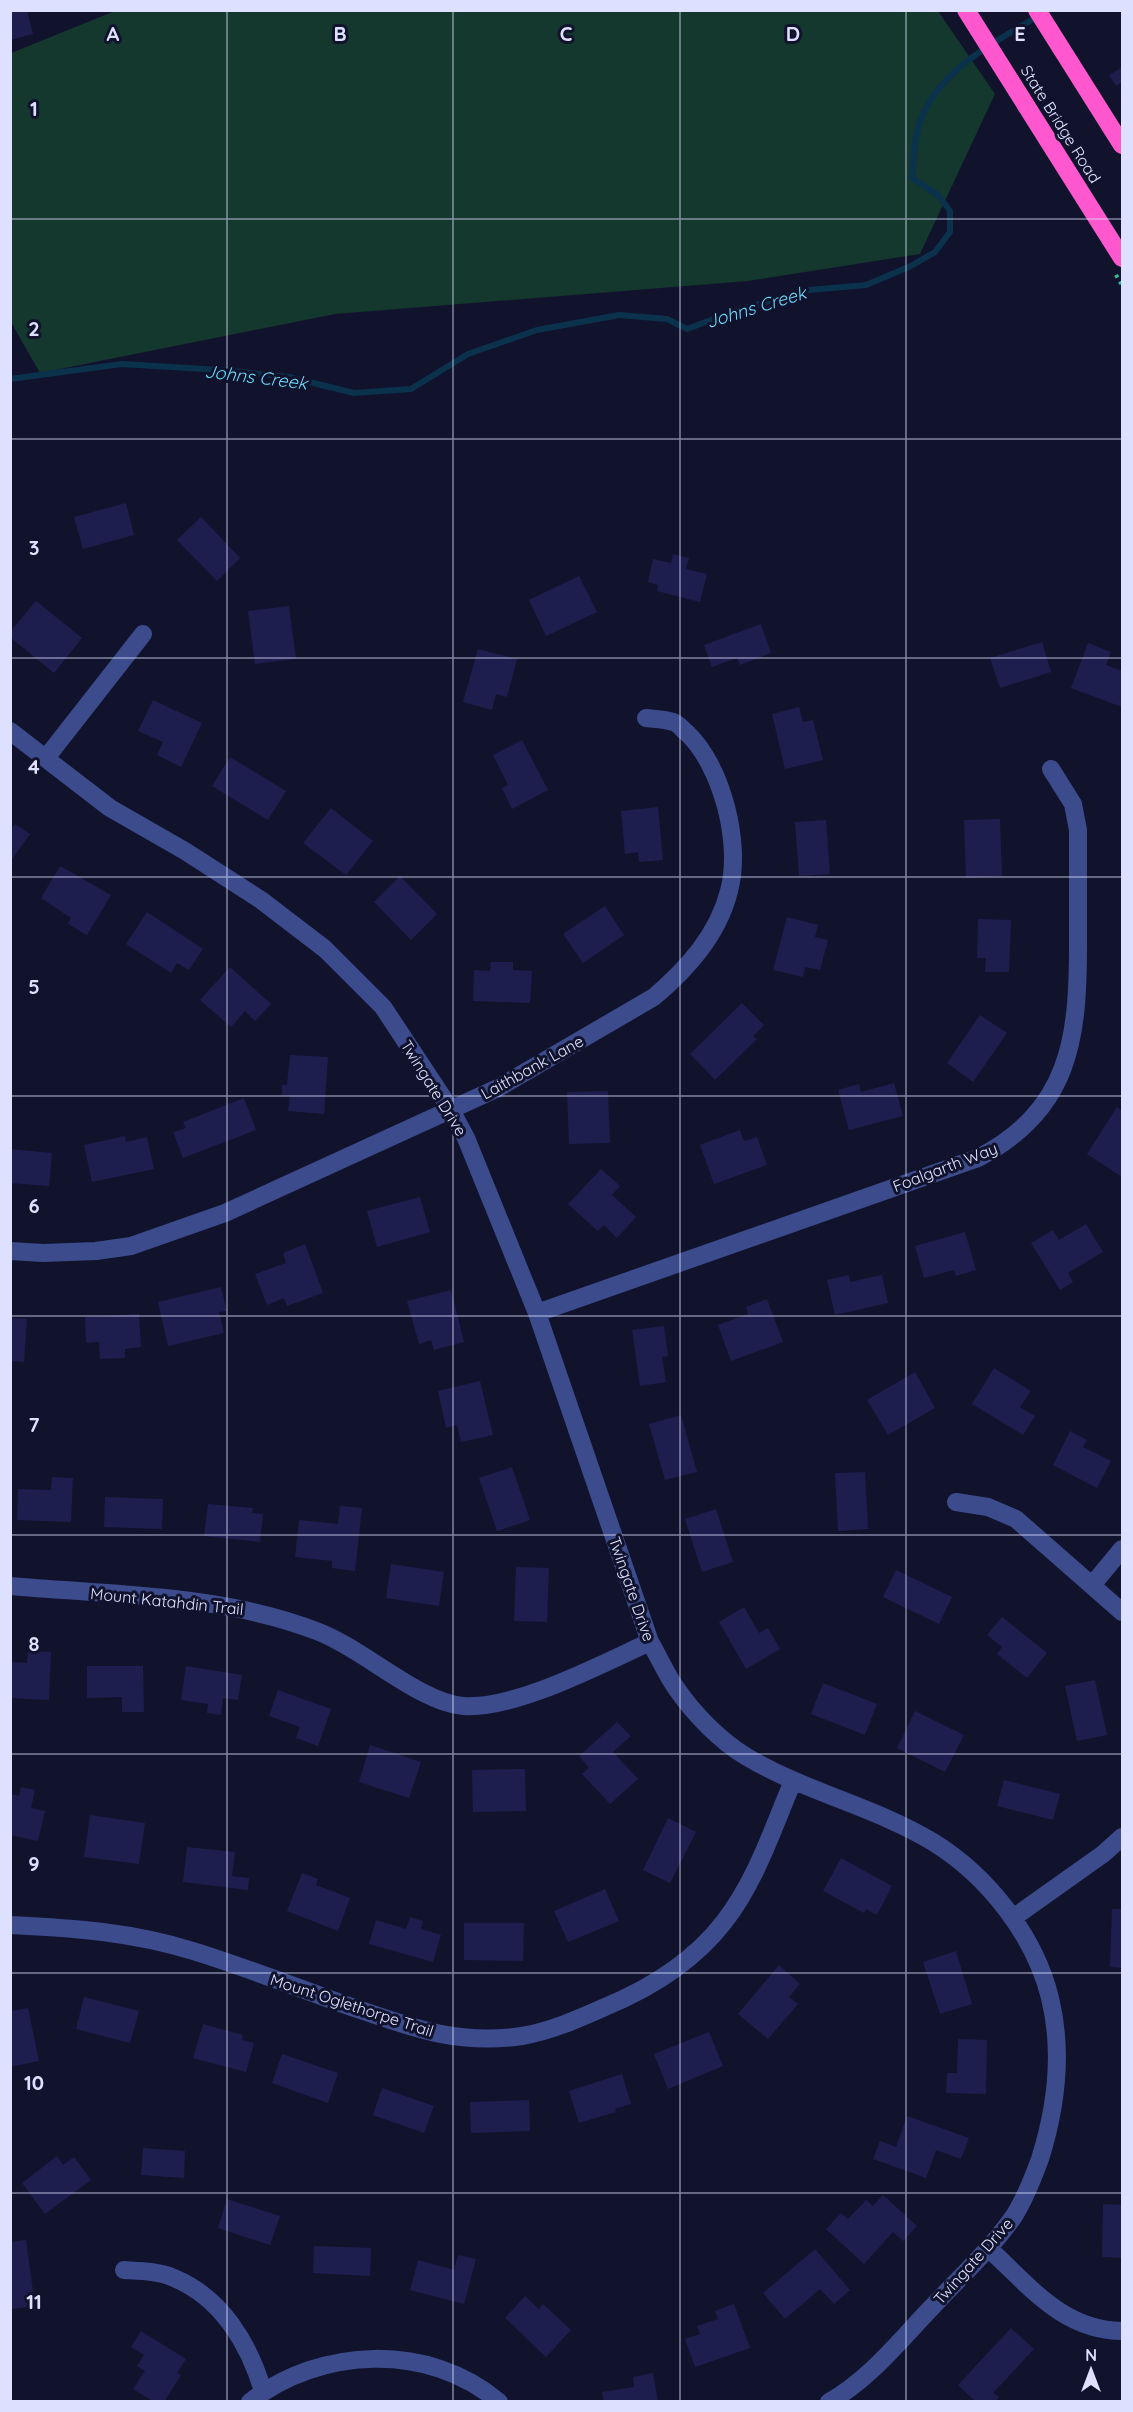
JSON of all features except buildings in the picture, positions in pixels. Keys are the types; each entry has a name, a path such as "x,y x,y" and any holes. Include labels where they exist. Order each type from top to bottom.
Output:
{"highway":[{"name":"State Bridge Road","path":"966,10 1122,258"},
{"path":"1037,10 1122,145"}],"street":[{"path":"46,758 143,634"},
{"name":"Laithbank Lane","path":"10,1251 86,1251 131,1246 225,1213 498,1088 654,997 675,979 698,954 715,925 729,891 733,867 732,838 725,807 714,773 697,743 674,722 646,718"},
{"name":"Twingate Drive","path":"10,731 110,808 185,851 261,900 325,949 383,1007 451,1110 466,1138 537,1313 650,1642 675,1688 707,1725 746,1756 793,1781 903,1826 935,1844 979,1877 1013,1918 1034,1956 1050,1999 1056,2043 1056,2085 1049,2130 1035,2174 1015,2215 988,2248 874,2367 829,2402"},
{"name":"Foalgarth Way","path":"537,1313 978,1158 1002,1146 1025,1126 1047,1102 1061,1075 1073,1037 1077,1003 1078,830 1073,804 1051,769"},
{"path":"956,1502 988,1506 1016,1519 1093,1584 1122,1612"},
{"path":"1093,1584 1122,1549"},
{"name":"Mount Katahdin Trail","path":"10,1586 204,1603 255,1611 320,1632 429,1696 446,1703 464,1706 488,1705 530,1694 650,1642"},
{"name":"Mount Oglethorpe Trail","path":"10,1925 84,1928 140,1936 194,1951 419,2031 469,2039 522,2036 562,2025 630,1997 665,1977 696,1952 724,1922 746,1888 793,1781"},
{"path":"1013,1918 1103,1854 1122,1837"},
{"path":"988,2248 1058,2312 1080,2324 1104,2331 1122,2331"},
{"path":"124,2270 149,2271 174,2278 209,2300 229,2320 255,2364 257,2396 304,2370 352,2359 400,2359 448,2371 488,2392 499,2402"}],"green space":[{"path":"115,11 938,11 995,94 920,254 748,281 335,314 40,373 11,322 11,53"}],"waterway":[{"name":"Johns Creek","path":"10,379 122,364 289,377 354,393 411,389 468,354 537,330 619,315 667,319 687,329 738,310 809,290 866,285 911,266 935,252 950,232 950,211 938,195 912,178 917,133 931,100 958,68 993,43 1048,10"}]}
